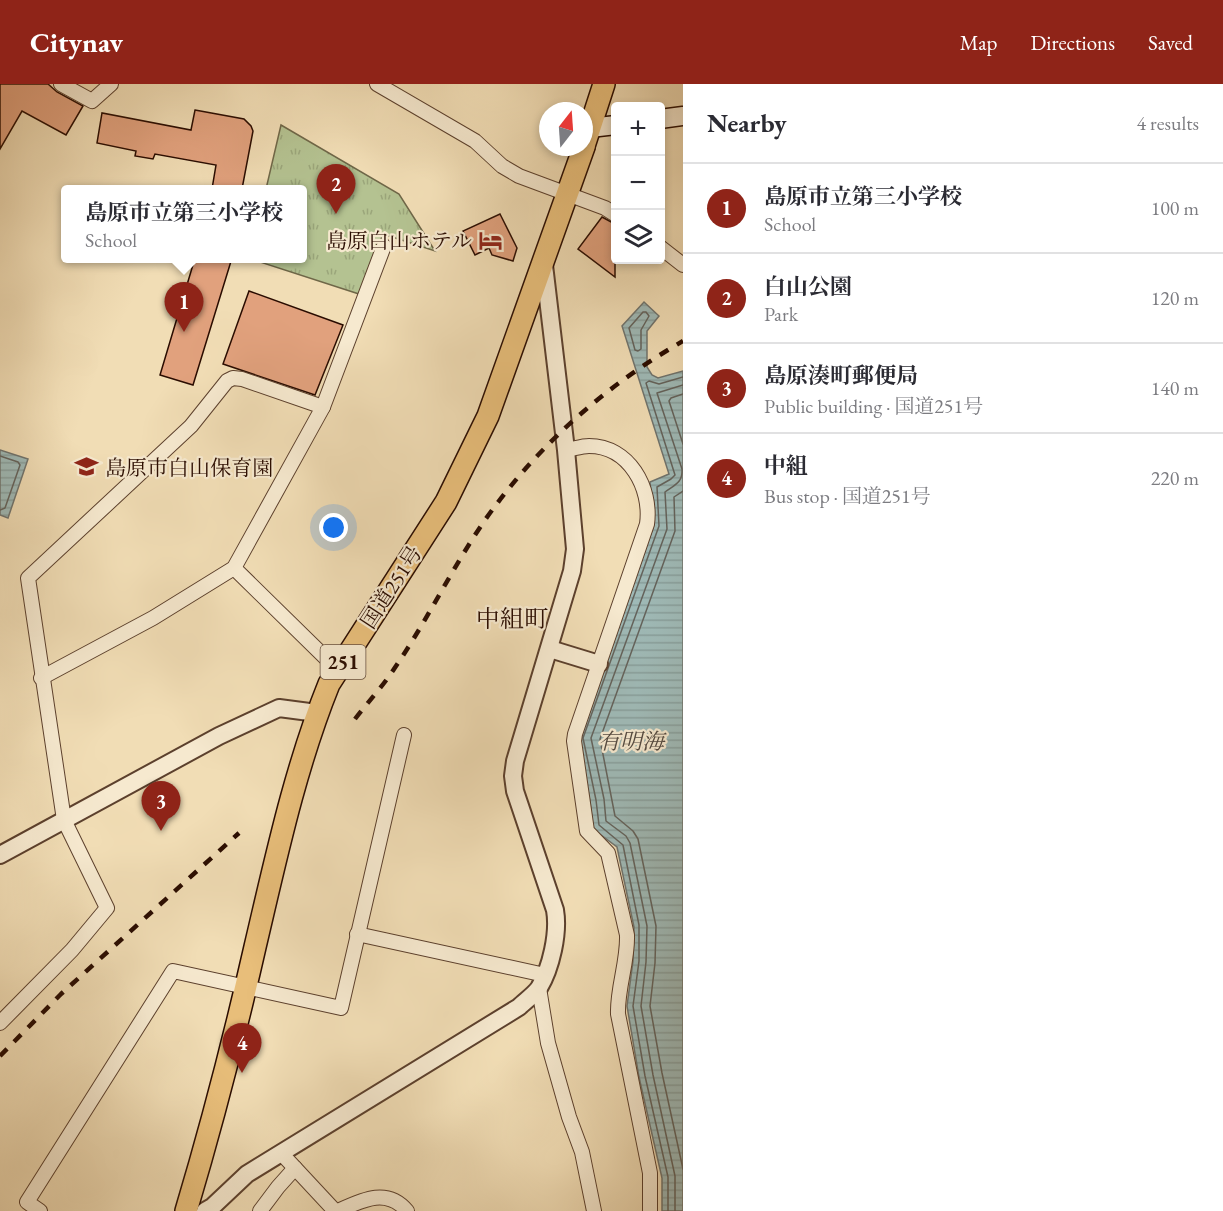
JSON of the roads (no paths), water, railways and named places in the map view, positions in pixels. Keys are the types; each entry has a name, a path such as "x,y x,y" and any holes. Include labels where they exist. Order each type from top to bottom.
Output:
{"highway":[{"name":"国道251号","path":"593,118 604,84"},
{"name":"国道251号","path":"186,1211 246,988 296,779 317,713 329,684 446,502 488,416 580,156"}],"main road":[{"path":"665,118 683,116"},
{"path":"593,136 611,126"}],"street":[{"path":"61,84 92,101 111,84"},
{"path":"377,84 475,141 502,166 519,176 611,212"},
{"path":"42,678 153,618 234,568 323,407 384,246"},
{"path":"665,251 683,265"},
{"path":"543,261 566,450 575,549 572,571 515,761 513,776 515,791 555,910 557,924 555,939 542,982 548,1043 582,1152 594,1211"},
{"path":"0,1023 72,950 107,908 64,820 28,578 191,426 226,381 233,378 242,379 323,407"},
{"path":"566,450 588,446 622,457 634,468 641,480 649,512 647,524 574,741 587,831 608,853 627,935 628,948 618,1014 650,1173 650,1211"},
{"path":"234,568 338,670"},
{"path":"550,649 599,664"},
{"path":"0,855 219,736 279,708 317,713"},
{"path":"40,1211 24,1207 173,971 341,1008 404,735"},
{"path":"357,934 542,982"},
{"path":"205,1211 247,1174 519,1007 542,982"},
{"path":"281,1153 336,1211 371,1197 381,1197 399,1203 407,1211"},
{"path":"260,1211 295,1168"}],"water":[{"name":"有明海","path":"644,302 659,316 647,331 647,367 652,375 658,378 683,371 683,1211 662,1211 662,1178 639,1077 627,1006 633,961 634,927 617,847 593,829 590,801 577,738 654,525 650,482 669,474 622,326"},
{"path":"0,450 28,459 8,518 0,515"}],"railway":[{"path":"355,719 406,651 485,520 527,467 574,420 600,398 683,341"},
{"path":"0,1056 61,994 239,833"}],"place":[{"name":"白山公園","path":"336,214"},
{"name":"島原白山ホテル","path":"490,240"},
{"name":"島原市立第三小学校","path":"184,332"},
{"name":"島原市白山保育園","path":"87,467"},
{"name":"島原湊町郵便局","path":"161,831"},
{"name":"中組","path":"242,1073"}],"district":[{"name":"中組町","path":"512,618"}]}
